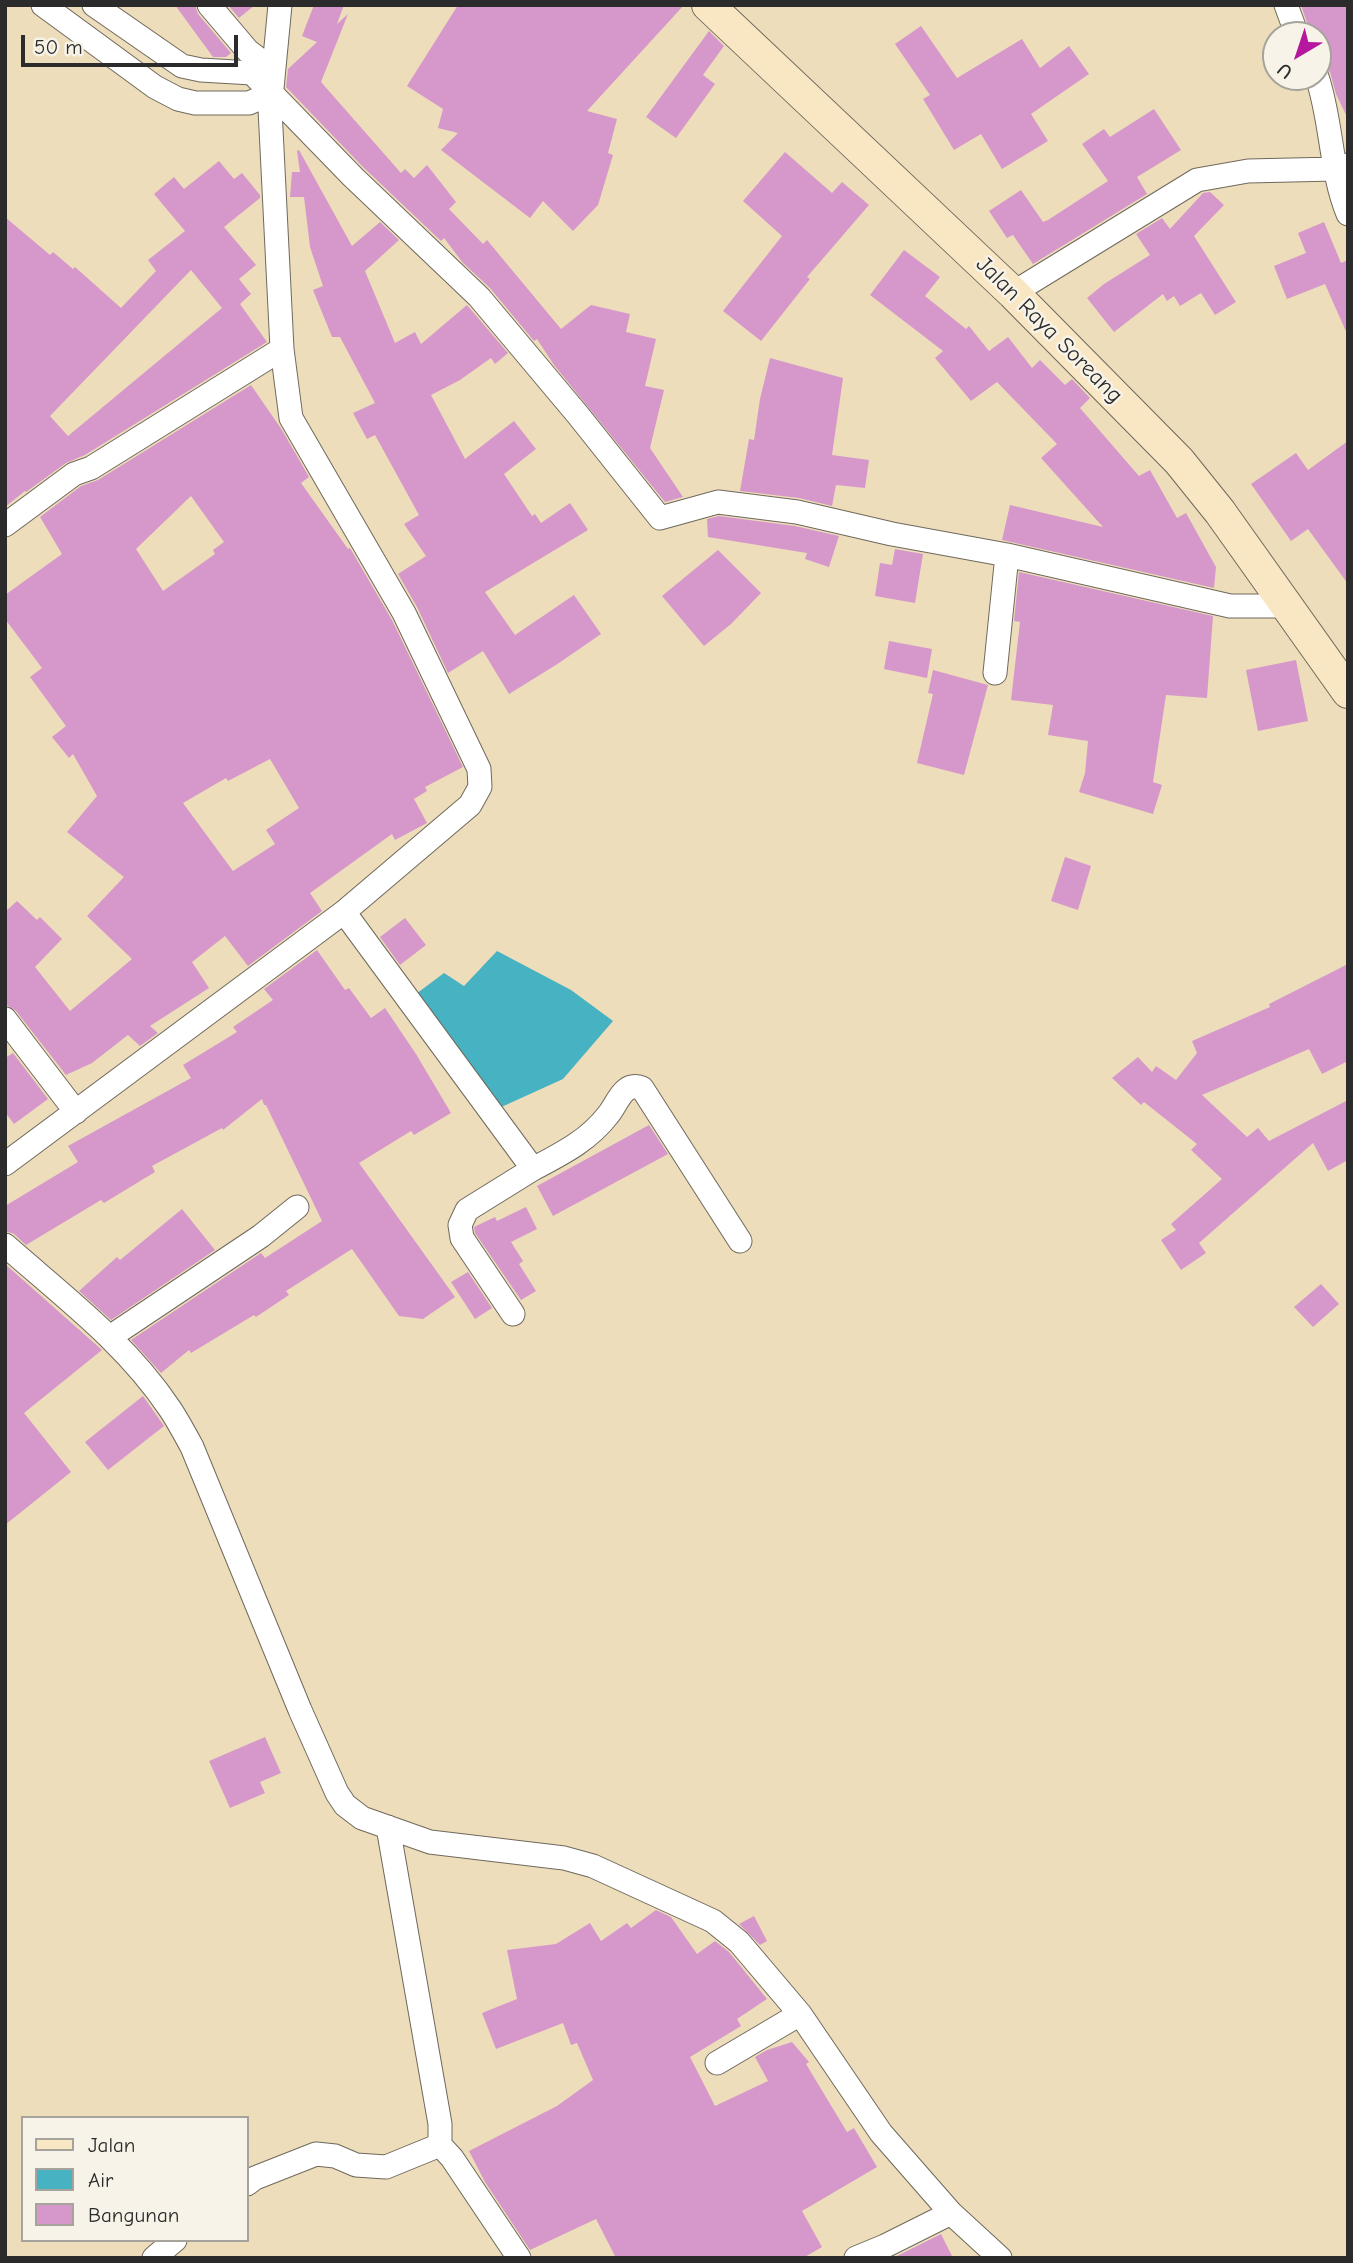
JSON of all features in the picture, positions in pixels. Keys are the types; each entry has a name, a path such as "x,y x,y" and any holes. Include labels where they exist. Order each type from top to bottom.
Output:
{"main road":[{"name":"Jalan Raya Soreang","path":"708,5 1013,293 1179,461 1289,606 1348,692"}],"street":[{"path":"43,5 155,88 178,99 195,103 249,103 272,93"},
{"path":"94,5 182,66 252,73 353,177 479,297 660,518 718,502 797,512 892,534 1007,555 1230,606 1289,606"},
{"path":"209,5 248,51 273,70"},
{"path":"5,1164 344,912 470,806 480,787 479,769 404,612 291,418 282,349 271,122 280,5"},
{"path":"1320,91 1341,167 1348,214"},
{"path":"1013,293 1197,180 1248,171 1341,167"},
{"path":"5,525 74,474 92,468 282,349"},
{"path":"995,673 1007,555"},
{"path":"344,912 533,1169"},
{"path":"5,1018 76,1112"},
{"path":"513,1314 462,1238 460,1224 467,1210 533,1169 580,1144 610,1114 622,1093 632,1086 642,1088 740,1241"},
{"path":"110,1337 261,1236 297,1207"},
{"path":"5,1245 110,1337 170,1409 192,1447 337,1793 352,1813 430,1842 564,1858 593,1866 713,1922 739,1942 800,2014 881,2133 951,2213 1000,2258"},
{"path":"388,1827 440,2124 440,2145 452,2158 519,2258"},
{"path":"717,2063 800,2014"},
{"path":"248,2183 316,2154 335,2157 356,2165 386,2167 440,2145"},
{"path":"856,2258 951,2213"},
{"path":"154,2258 173,2242"}],"water":[{"path":"497,951 571,990 613,1021 563,1079 497,1109 412,997 444,973 464,986"}],"building":[{"path":"175,5 195,5 198,14 231,53 226,57 213,57"},
{"path":"228,5 255,5 239,18"},
{"path":"314,5 344,5 337,24 348,14 321,82 401,173 405,169 414,178 427,165 456,202 449,209 483,244 487,240 561,329 591,305 630,314 626,332 656,339 645,386 664,390 650,448 683,497 665,502 554,365 537,339 534,341 490,288 463,263 444,238 441,241 363,167 286,87 288,69 317,42 302,36"},
{"path":"458,5 684,5 587,111 617,119 608,153 613,155 598,205 573,231 543,201 530,218 441,150 458,133 438,128 443,109 407,86"},
{"path":"1301,5 1348,5 1348,119 1332,79 1332,21 1306,21"},
{"path":"921,26 957,78 1022,39 1040,68 1069,46 1089,74 1031,114 1048,141 1002,169 981,134 954,150 923,99 930,95 895,44"},
{"path":"709,31 724,46 703,75 715,84 676,138 646,117"},
{"path":"1154,109 1181,150 1137,177 1147,194 1033,264 1013,235 1007,238 989,211 1021,190 1043,222 1048,220 1108,181 1082,144 1104,129 1110,137"},
{"path":"299,150 352,246 380,222 399,240 365,271 395,343 415,332 421,344 467,305 508,353 495,364 491,358 460,380 431,395 465,459 514,421 536,449 504,474 532,516 535,514 541,523 570,503 588,530 485,592 515,635 574,595 601,634 509,694 483,651 448,673 398,574 426,556 404,524 419,515 375,435 367,439 353,413 375,403 340,337 332,337 313,290 323,286 310,247 304,197 290,197 292,172 300,172"},
{"path":"785,152 832,193 842,182 869,205 807,277 810,279 761,341 723,311 782,236 743,201"},
{"path":"219,161 234,179 242,173 260,195 260,198 224,227 256,265 239,279 251,294 240,304 267,342 85,455 66,463 5,507 5,217 50,255 53,252 73,269 75,267 121,308 156,271 148,260 185,231 154,194 174,177 184,189","holes":["191,270 222,308 68,436 50,416"]},
{"path":"1210,192 1224,205 1194,236 1236,302 1215,315 1201,293 1180,306 1174,296 1167,301 1163,294 1114,332 1087,298 1150,255 1136,234 1162,218 1170,229 1203,193"},
{"path":"1324,222 1341,263 1348,260 1348,336 1325,284 1287,299 1274,266 1306,253 1298,233"},
{"path":"904,250 940,277 925,296 966,329 969,326 989,351 1008,337 1032,368 1040,360 1065,385 1072,379 1090,398 1080,408 1139,476 1150,470 1177,518 1186,513 1216,567 1214,588 1002,540 1010,505 1103,527 1041,458 1057,444 997,382 971,401 935,358 943,351 870,295"},
{"path":"770,358 843,378 832,455 869,460 865,488 836,485 832,506 799,498 740,491 749,439 754,440"},
{"path":"251,385 282,430 309,477 301,483 348,549 350,548 392,620 463,767 425,787 427,791 414,799 427,823 395,840 392,834 310,893 322,911 248,966 225,936 192,962 209,988 150,1026 158,1033 140,1046 128,1035 92,1063 66,1075 16,1011 5,1004 5,912 17,901 37,920 40,917 62,939 35,967 70,1011 132,959 87,916 124,877 67,832 97,796 73,754 69,758 52,737 66,726 30,677 42,668 5,619 5,595 62,554 40,517 81,486 98,480","holes":["191,496 224,542 213,550 215,554 163,591 136,549","270,759 299,808 266,830 275,844 233,871 183,803 226,778 228,781"]},
{"path":"1348,441 1348,584 1308,529 1291,541 1251,484 1296,453 1308,470"},
{"path":"719,516 795,526 839,536 829,567 805,559 807,553 708,537 707,519"},
{"path":"895,549 923,554 915,603 875,596 880,563 892,565"},
{"path":"718,550 761,593 731,624 704,646 662,596"},
{"path":"1019,572 1213,616 1207,698 1166,695 1153,782 1162,785 1153,814 1079,792 1085,773 1088,741 1048,735 1053,705 1011,700 1020,622 1014,621"},
{"path":"889,641 932,649 927,678 884,669"},
{"path":"1296,660 1308,721 1258,731 1246,670"},
{"path":"933,670 988,685 964,775 917,763 933,694 928,693"},
{"path":"1065,857 1091,866 1078,910 1051,901"},
{"path":"405,918 426,945 400,965 380,937"},
{"path":"317,950 345,990 349,988 371,1018 385,1008 451,1113 414,1135 411,1131 359,1163 455,1297 423,1319 399,1316 352,1249 286,1291 289,1295 256,1317 254,1315 191,1353 189,1350 161,1373 131,1340 261,1253 265,1258 322,1221 262,1099 223,1130 222,1128 152,1166 155,1172 104,1203 101,1200 26,1245 14,1234 5,1231 5,1206 78,1162 68,1146 191,1078 183,1065 237,1032 233,1027 273,1000 264,989"},
{"path":"1348,964 1348,1061 1322,1074 1309,1049 1202,1095 1247,1137 1258,1128 1269,1141 1348,1100 1348,1160 1328,1171 1313,1143 1199,1243 1206,1253 1181,1270 1161,1240 1176,1230 1171,1224 1222,1179 1191,1150 1197,1144 1144,1102 1141,1105 1112,1078 1138,1057 1152,1072 1156,1066 1176,1080 1197,1053 1192,1041 1270,1007 1269,1004"},
{"path":"13,1053 48,1099 14,1124 5,1112 5,1058"},
{"path":"649,1125 668,1154 553,1216 537,1186"},
{"path":"526,1207 537,1229 511,1242 523,1261 519,1264 536,1291 521,1300 475,1233 474,1227 495,1217 497,1221"},
{"path":"182,1209 215,1250 111,1320 79,1291 117,1257 120,1260"},
{"path":"5,1264 102,1350 24,1413 71,1472 5,1525"},
{"path":"468,1272 492,1308 475,1319 451,1282"},
{"path":"1321,1284 1339,1304 1313,1327 1294,1307"},
{"path":"143,1396 164,1426 108,1470 85,1442"},
{"path":"265,1737 281,1773 260,1782 265,1793 230,1808 209,1761"},
{"path":"656,1910 671,1917 697,1954 715,1941 729,1952 767,1999 737,2019 741,2026 690,2057 715,2106 768,2081 755,2057 792,2042 809,2062 806,2064 847,2132 854,2128 877,2167 802,2211 822,2247 803,2258 616,2258 596,2219 530,2250 485,2182 469,2151 557,2106 593,2080 577,2043 571,2045 563,2023 496,2049 482,2013 517,1999 507,1950 556,1944 590,1923 601,1941 627,1923 631,1928"},
{"path":"754,1916 767,1941 760,1945 739,1924"},
{"path":"941,2234 953,2258 893,2258"}]}
